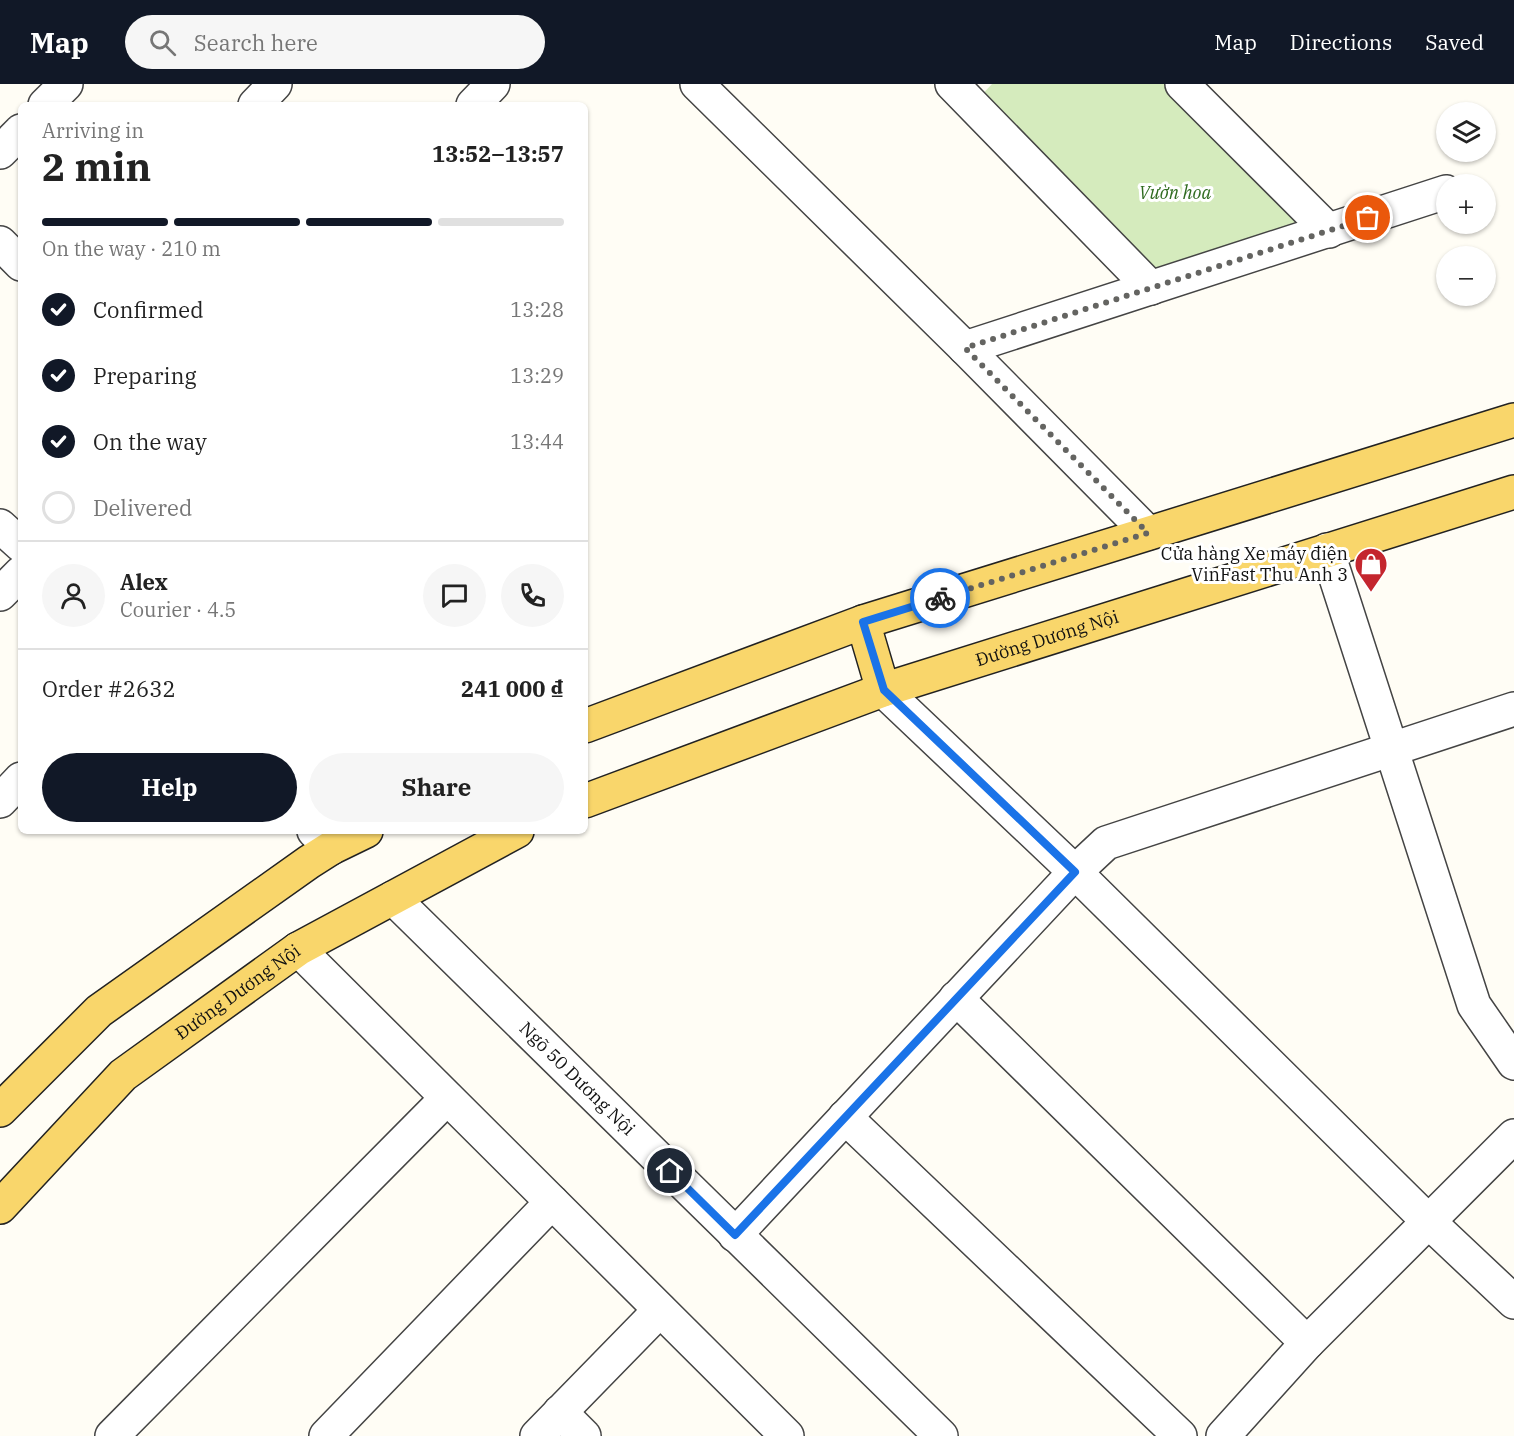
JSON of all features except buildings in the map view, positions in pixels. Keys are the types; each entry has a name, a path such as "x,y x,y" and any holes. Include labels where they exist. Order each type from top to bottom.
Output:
{"main road":[{"path":"588,725 863,622 1514,420"},
{"name":"Đường Dương Nội","path":"588,800 884,690 1514,492"},
{"path":"863,622 884,690"},
{"path":"0,1110 99,1011 323,839 350,834"},
{"name":"Đường Dương Nội","path":"0,1207 123,1075 298,949 511,834"}],"street":[{"path":"48,102 66,84"},
{"path":"258,102 275,84"},
{"path":"476,102 493,84"},
{"path":"698,84 1148,533"},
{"path":"952,84 1151,288"},
{"path":"1182,84 1329,231"},
{"path":"0,152 18,133"},
{"path":"965,348 1436,195"},
{"path":"0,243 18,261"},
{"path":"0,526 18,542"},
{"path":"1328,550 1474,1005 1514,1063"},
{"path":"0,594 18,576"},
{"path":"884,690 1075,872 1428,1221 1514,1302"},
{"path":"735,1235 1075,872 1106,843 1514,709"},
{"path":"0,801 18,782"},
{"name":"Ngõ 50 Dương Nội","path":"393,898 941,1436"},
{"path":"298,949 787,1436"},
{"path":"956,998 1306,1343"},
{"path":"112,1436 447,1098"},
{"path":"845,1117 1180,1436"},
{"path":"1223,1436 1306,1343 1514,1136"},
{"path":"326,1436 552,1202"},
{"path":"537,1436 660,1310"},
{"path":"560,1412 584,1436"}],"green space":[{"name":"Vườn hoa","path":"992,84 1180,84 1326,230 1151,286 974,103"}],"way so far":[{"path":"940,598 1148,533 965,348 1368,218"}],"place":[{"name":"Cửa hàng Xe máy điện VinFast Thu Anh 3","path":"1371,593"}],"route":[{"path":"670,1171 735,1235 1075,872 884,690 863,622 940,598"}]}
